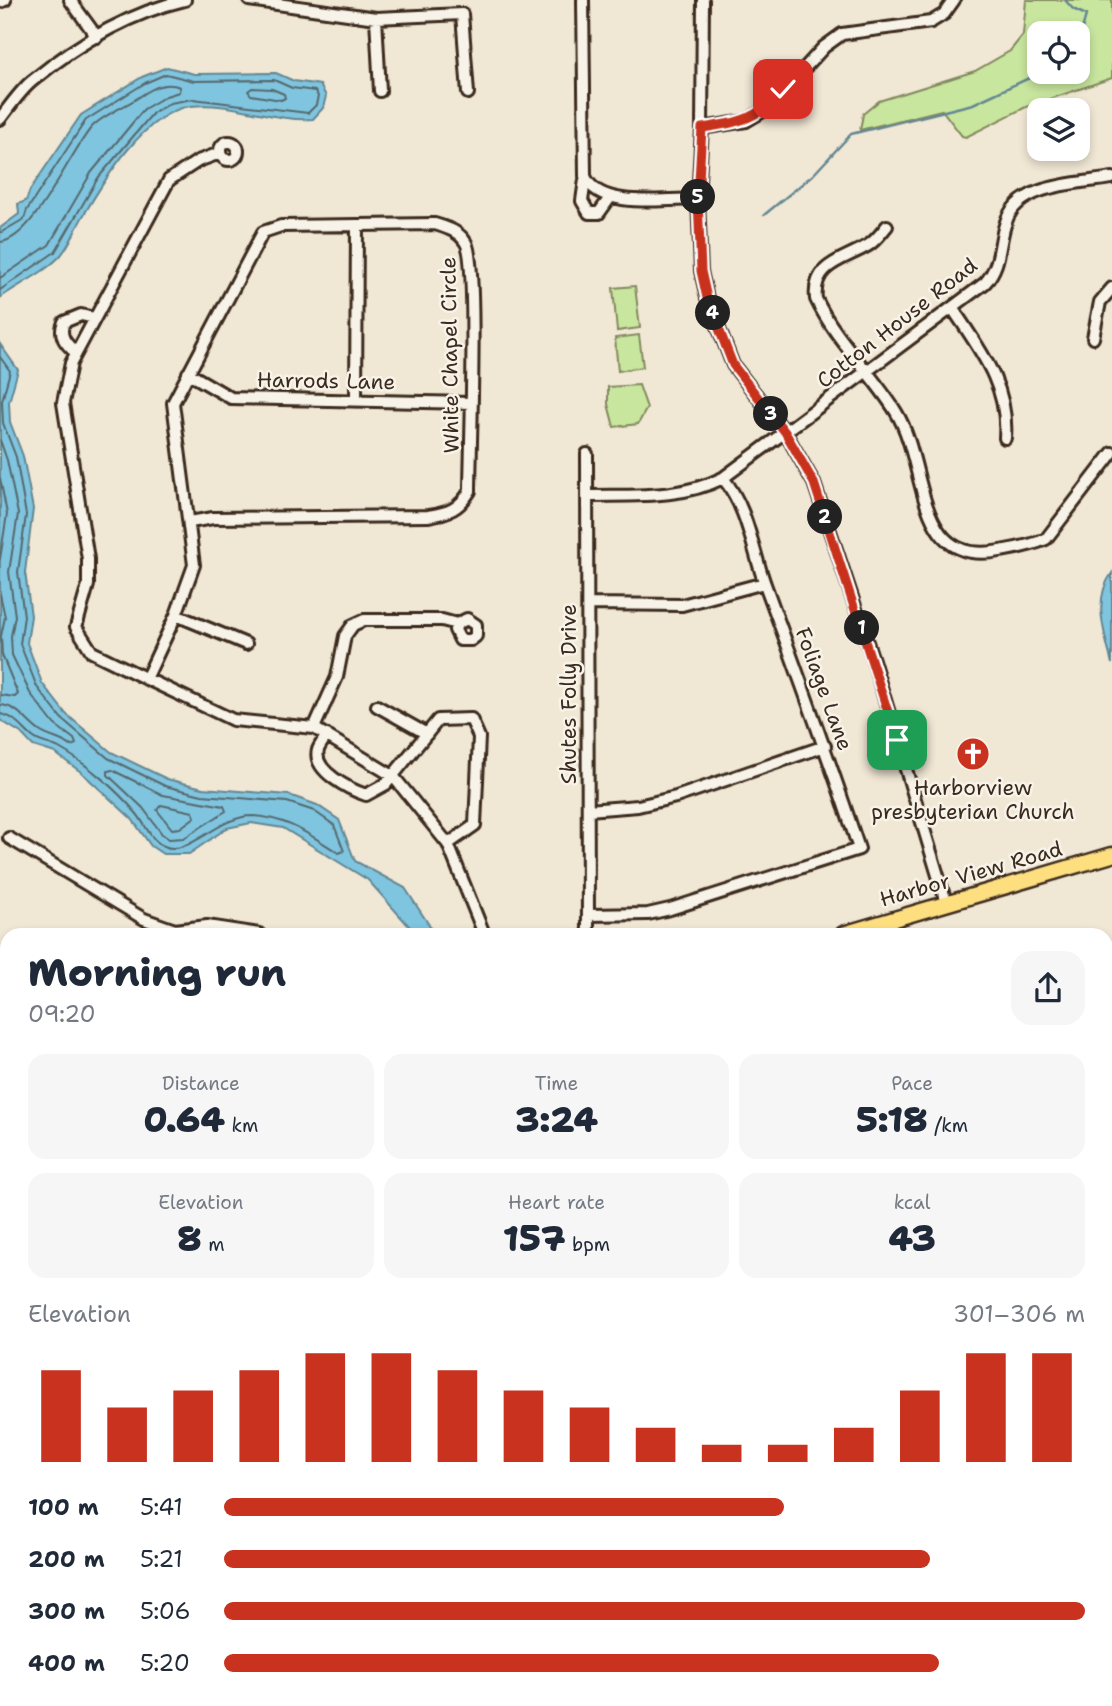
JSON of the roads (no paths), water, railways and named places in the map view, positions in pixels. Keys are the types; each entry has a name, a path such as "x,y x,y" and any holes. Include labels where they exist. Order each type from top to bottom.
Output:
{"main road":[{"name":"Harbor View Road","path":"862,928 1112,855"}],"street":[{"path":"0,2 5,0"},
{"path":"70,0 97,37"},
{"path":"0,118 30,82 97,37 135,15 185,0"},
{"path":"249,0 376,18 462,14 468,93"},
{"path":"335,0 335,14"},
{"path":"583,0 585,176 582,201 589,213 599,212 609,199"},
{"path":"703,0 702,128 698,199 701,271 707,298 733,365 785,432 814,483 873,660 946,902"},
{"path":"702,128 746,121 768,108 824,47 842,34 931,22 944,14 954,0"},
{"path":"376,18 380,91"},
{"path":"220,153 198,161 169,180 71,363 63,402 88,559 88,585 76,627 92,652 233,720 314,728 393,776 448,844 482,928"},
{"path":"585,176 590,187 609,199 698,199"},
{"name":"Cotton House Road","path":"588,496 674,494 703,488 723,478 953,309 993,274 999,263 1006,221 1019,203 1042,191 1112,178"},
{"name":"White Chapel Circle","path":"146,679 176,615 194,565 173,402 263,233 281,226 435,224 453,229 468,244 472,282 470,491 461,505 448,513 213,518 190,522"},
{"path":"356,401 357,225"},
{"path":"887,226 870,245 827,267 815,287 823,313 897,413 941,537 964,553 977,555 1034,544 1046,539 1112,453"},
{"path":"1093,338 1100,302 1112,288"},
{"path":"953,309 996,379 1007,416 1005,438"},
{"path":"76,353 64,340 61,329 64,322 81,315 94,318"},
{"name":"Harrods Lane","path":"188,373 231,398 471,403"},
{"name":"Shutes Folly Drive","path":"587,454 588,928"},
{"name":"Foliage Lane","path":"588,915 648,914 670,909 859,849 825,746 764,583 737,495 723,478"},
{"path":"589,604 682,605 764,583"},
{"path":"176,615 246,644"},
{"path":"314,728 337,677 345,636 353,625 364,620 442,620 457,624"},
{"path":"377,706 427,734"},
{"path":"327,735 318,750 318,761 325,771 354,791 366,795 378,791 393,776 438,720 471,719 478,729 475,825 448,844"},
{"path":"588,810 638,806 676,797 825,746"},
{"path":"9,838 144,919 170,928"},
{"path":"192,928 220,928"}],"water":[{"path":"167,67 194,74 276,73 294,81 320,85 326,96 323,108 313,119 283,118 206,105 174,111 142,134 114,167 61,255 40,273 0,298 0,228 19,214 18,204 26,201 30,190 81,115 142,77"},
{"path":"0,344 18,370 9,402 10,422 23,456 33,509 25,572 31,616 27,643 42,683 66,714 111,752 167,779 203,788 289,795 317,805 339,820 355,861 405,888 431,928 411,928 368,880 283,828 251,823 227,828 189,854 163,854 151,846 132,819 81,772 55,753 33,746 21,733 0,720"},
{"path":"1112,573 1112,664 1101,606 1106,583"}],"waterway":[{"path":"1065,0 1073,9 1086,15 1084,21"},
{"path":"764,215 813,175 851,134 973,104 1027,79"}],"place":[{"name":"Harborview presbyterian Church","path":"973,754"}]}
